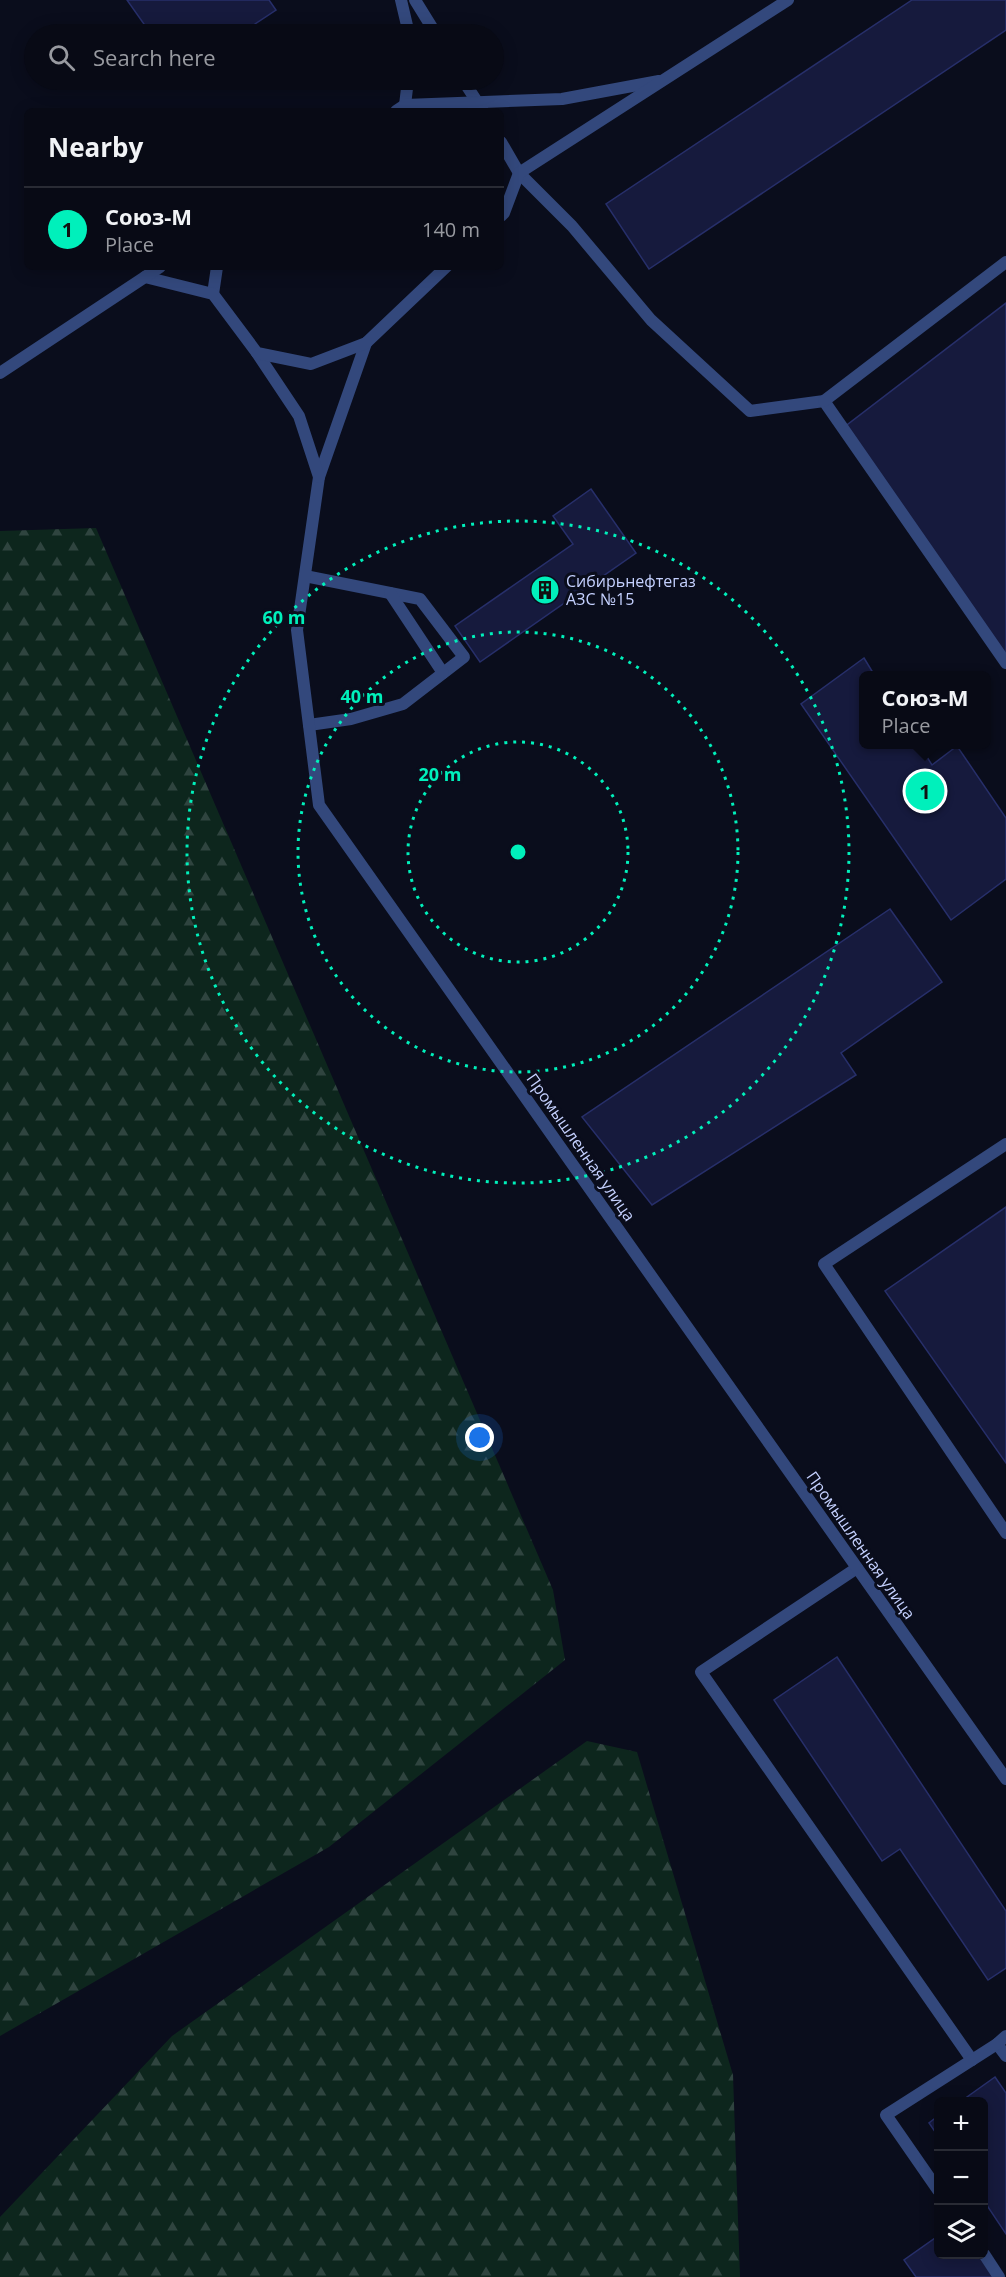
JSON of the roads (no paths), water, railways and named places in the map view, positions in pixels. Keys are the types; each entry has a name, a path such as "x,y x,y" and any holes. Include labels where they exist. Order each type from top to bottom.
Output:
{"street":[{"path":"401,0 407,24"},
{"path":"415,0 430,24"},
{"path":"504,213 519,172 788,0"},
{"path":"406,90 401,108 480,106 562,99 666,80"},
{"path":"470,90 480,106"},
{"path":"504,147 519,172 572,226 651,320 750,411 824,401 1006,262"},
{"path":"0,373 156,270"},
{"path":"213,294 217,270"},
{"path":"257,353 311,364 366,343 443,270"},
{"path":"146,277 213,294 257,353 299,416 319,477"},
{"path":"319,477 366,343"},
{"path":"824,401 1006,663"},
{"name":"Промышленная улица","path":"319,477 297,630 319,805 1006,1779"},
{"path":"305,576 420,599 464,657 403,704 351,719 309,725"},
{"path":"390,593 443,673"},
{"path":"1006,1144 824,1264 1006,1533"},
{"path":"857,1568 701,1672 972,2061"},
{"path":"934,2183 886,2115 1002,2040 1006,2056"},
{"path":"987,2259 999,2277"}],"place":[{"name":"Сибирьнефтегаз АЗС №15","path":"545,590"},
{"name":"Союз-М","path":"925,791"}]}
